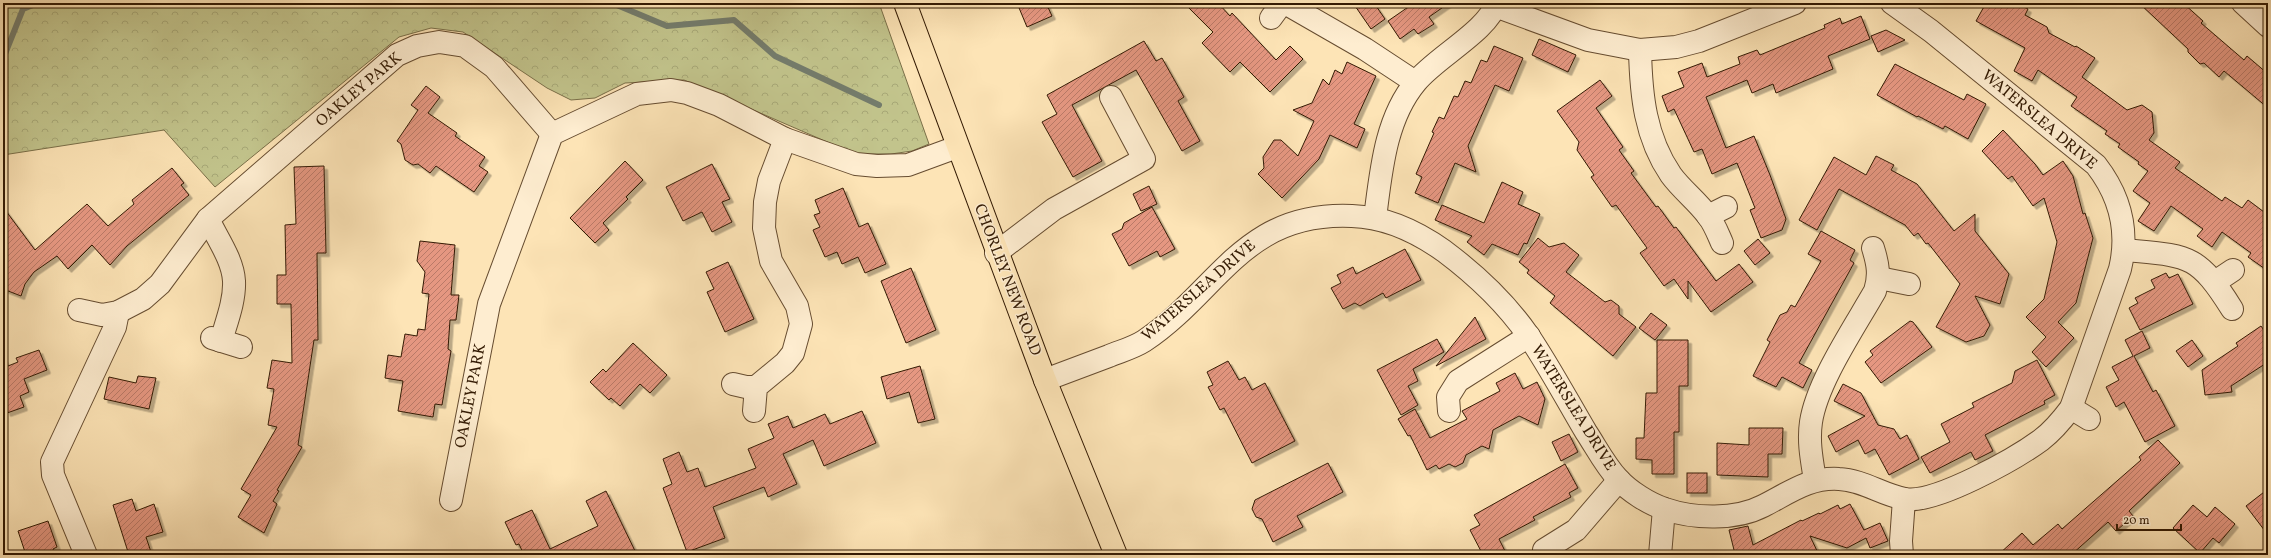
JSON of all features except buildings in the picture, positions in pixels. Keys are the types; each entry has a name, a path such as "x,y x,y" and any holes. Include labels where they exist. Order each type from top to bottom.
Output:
{"main road":[{"name":"CHORLEY NEW ROAD","path":"905,3 996,253 1045,380 1116,555"}],"street":[{"path":"1375,218 1388,137 1396,117 1415,82 1444,55 1486,21 1496,4 1588,40 1640,50 1676,47 1699,40 1795,3"},
{"name":"WATERSLEA DRIVE","path":"1045,380 1139,344 1167,322 1237,254 1256,239 1278,228 1324,217 1350,215 1375,218 1401,226 1426,238 1451,256 1489,288 1528,336 1599,452 1619,480 1639,495 1664,509 1709,516 1726,516 1745,513 1761,507 1796,488 1815,480 1836,479 1859,482 1904,499 1937,496 2000,464 2042,439 2058,425 2080,414 2125,250 2123,226 2118,202 2108,181 2096,165 1931,31 1892,3"},
{"path":"2243,3 2268,26"},
{"path":"1279,8 1365,49 1415,82"},
{"name":"OAKLEY PARK","path":"78,310 102,315 118,312 143,299 160,284 208,219 397,55 417,46 438,42 465,46 494,67 552,134 489,304 451,500"},
{"path":"1640,50 1643,109 1656,148 1671,175 1692,200 1717,211 1722,243"},
{"path":"552,134 637,94 671,90 687,93 719,105 785,139 856,164 877,166 916,164 957,147"},
{"path":"996,253 1054,209 1144,159 1111,96"},
{"path":"733,384 746,387 756,387 785,363 793,354 800,324 797,306 771,261 764,228 765,202 769,181 785,139"},
{"path":"208,219 231,266 234,281 233,296 224,342"},
{"path":"1815,480 1809,443 1814,404 1875,291 1879,278 1878,262 1873,248"},
{"path":"2125,250 2171,254 2186,258 2199,266 2215,282 2232,309"},
{"path":"2215,282 2233,270"},
{"path":"1879,278 1909,284"},
{"path":"86,555 53,475 52,462 115,327 118,312"},
{"name":"WATERSLEA DRIVE","path":"1449,411 1448,397 1458,381 1528,336"},
{"path":"754,411 756,387"},
{"name":"WATERSLEA DRIVE","path":"1544,550 1581,536 1619,480"},
{"path":"1902,555 1901,541 1904,499"},
{"path":"1660,555 1664,509"}],"green space":[{"path":"3,3 879,3 929,144 912,151 891,154 855,154 684,80 625,83 595,98 571,100 547,88 463,32 431,28 399,37 215,187 164,130 3,155"}],"waterway":[{"path":"3,59 23,9 38,3"},
{"path":"612,3 667,26 734,20 775,56 879,105"}]}
